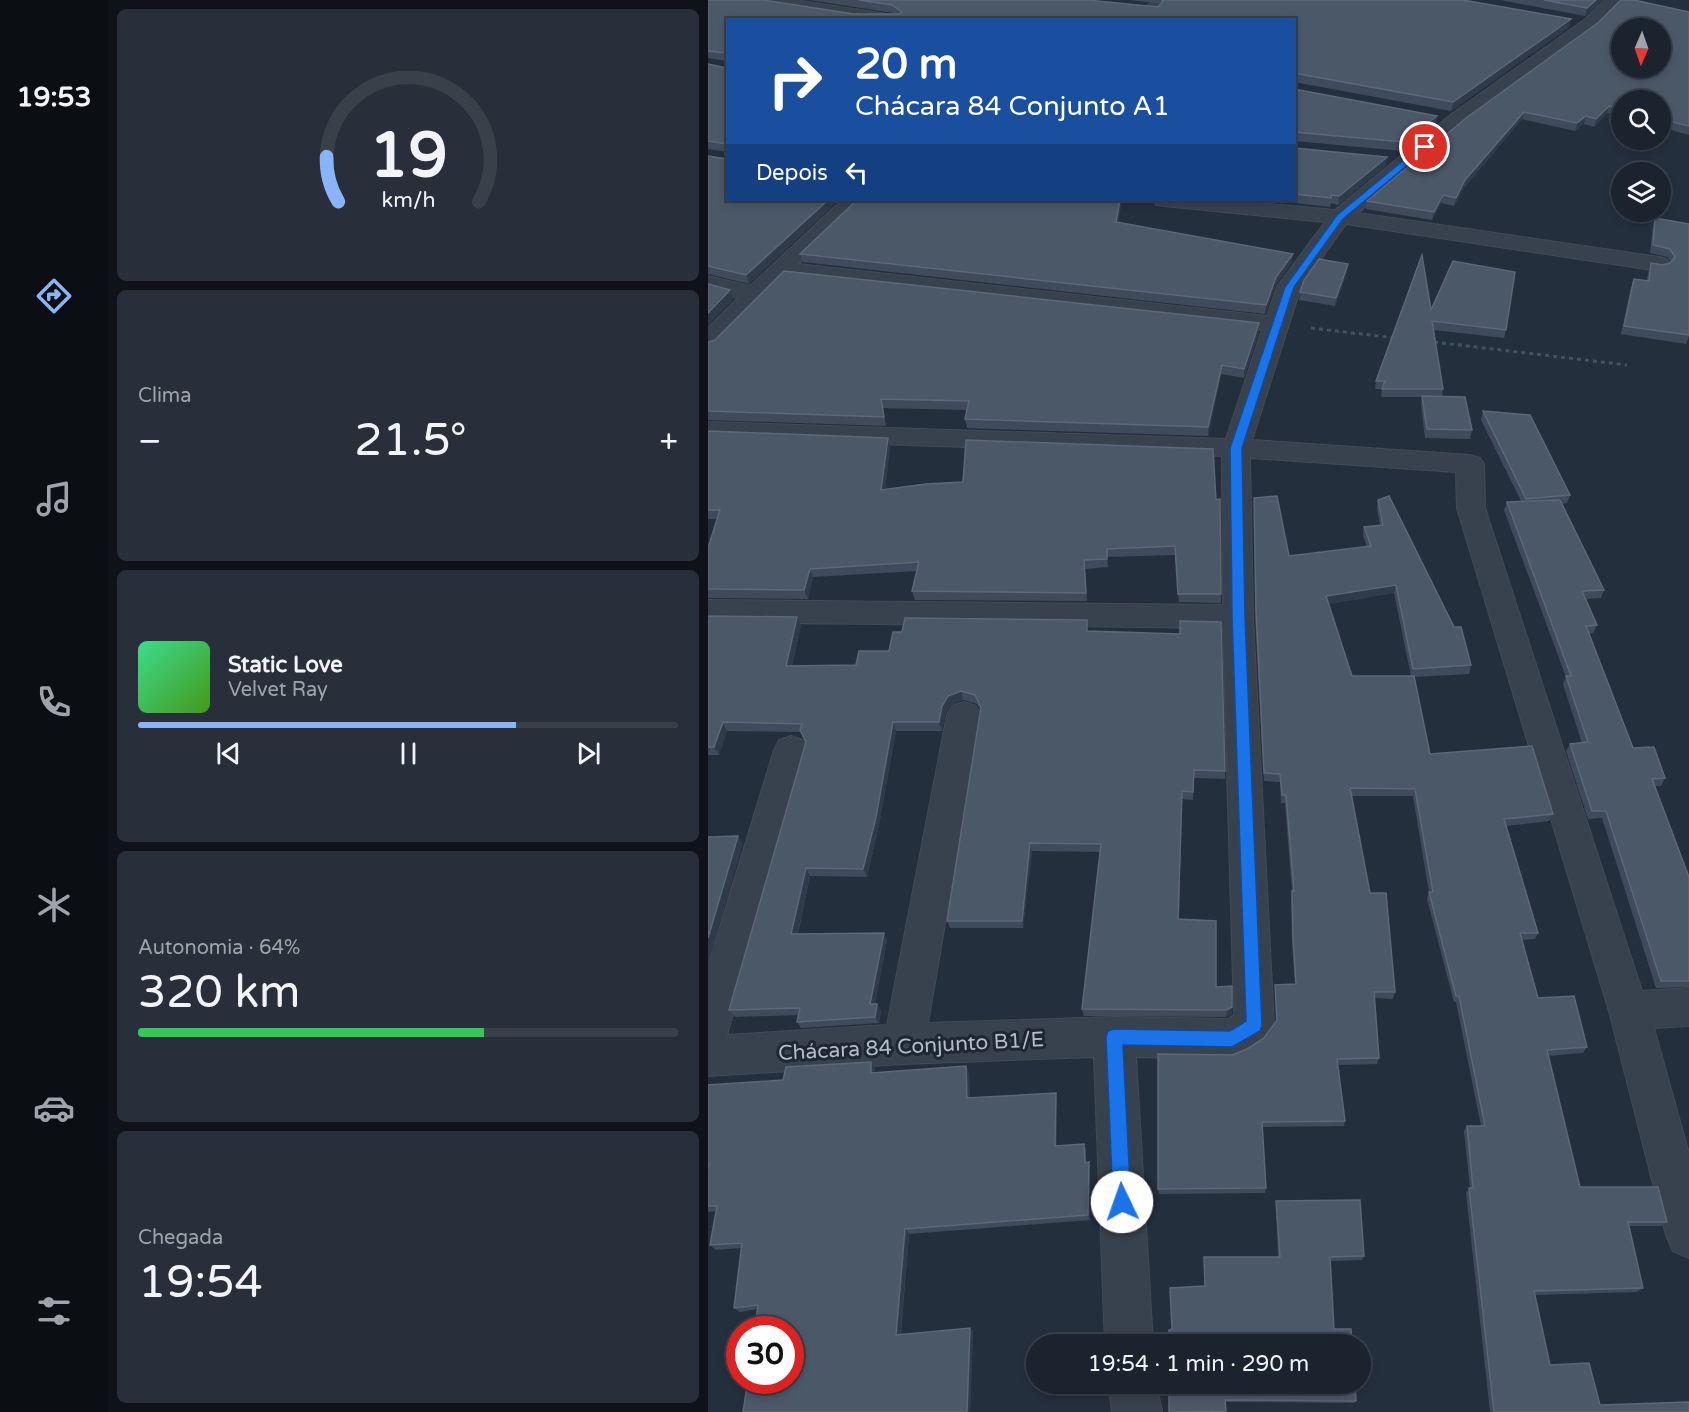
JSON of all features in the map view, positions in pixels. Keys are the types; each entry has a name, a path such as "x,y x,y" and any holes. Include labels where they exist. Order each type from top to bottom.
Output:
{"street":[{"path":"762,0 880,18"},
{"path":"1135,18 1169,0"},
{"path":"708,611 1238,617 1236,448 1290,287 1340,217 1456,120 1590,24 1615,0"},
{"path":"1117,4 1152,9"},
{"path":"1568,20 1590,24"},
{"path":"1435,116 1456,120"},
{"path":"1378,157 1409,160"},
{"path":"708,342 780,268 853,201"},
{"path":"1174,201 1340,217 1659,264"},
{"path":"780,268 1276,324"},
{"path":"708,284 756,295"},
{"path":"708,430 1236,448 1470,464 1471,508 1629,1011 1689,1235"},
{"name":"Chácara 84 Conjunto B1/E","path":"708,1056 904,1044 1114,1037 1232,1039 1254,1025 1238,617"},
{"path":"904,1044 964,715"},
{"path":"708,1032 791,750"},
{"path":"1629,1011 1689,1007"},
{"path":"1114,1037 1129,1334"},
{"path":"1134,1394 1137,1412"}],"path":[{"path":"1276,324 1405,339"},
{"path":"1428,341 1627,364"}],"building":[{"path":"708,0 763,0 854,14 900,14 902,12 892,5 859,0 1087,0 1158,7 1162,0 1463,0 1571,19 1453,102 1296,73 1296,18 726,18 726,53 708,51"},
{"path":"1544,0 1596,0 1587,8"},
{"path":"1621,0 1634,0 1689,12 1689,126 1671,122 1671,90 1611,90 1611,106 1596,119 1586,116 1577,123 1524,112 1465,180 1456,198 1443,195 1434,212 1367,201 1466,118 1599,22"},
{"path":"708,64 726,68 726,144 708,141"},
{"path":"1296,89 1437,116 1404,142 1296,132"},
{"path":"1296,148 1387,157 1339,196 1331,195 1331,198 1296,194"},
{"path":"708,156 726,159 726,201 827,201 746,275 708,266"},
{"path":"856,201 1120,201 1116,222 1293,254 1276,277 1266,305 800,254"},
{"path":"1671,221 1689,224 1689,335 1624,326 1634,279 1649,281 1651,263 1662,265 1670,263 1675,257 1670,249 1653,245 1655,222"},
{"path":"1422,255 1431,310 1453,261 1515,272 1506,330 1432,321 1443,389 1382,389 1385,381 1376,381"},
{"path":"1319,259 1348,264 1336,298 1300,292 1304,280"},
{"path":"784,271 1259,323 1244,369 1222,365 1208,427 965,419 969,401 881,399 884,417 708,411 708,342 715,340"},
{"path":"708,284 730,290 708,313"},
{"path":"1422,396 1465,397 1472,430 1427,429"},
{"path":"1483,411 1530,415 1570,495 1526,499"},
{"path":"708,431 888,438 881,490 963,482 966,440 1213,449 1216,500 1220,499 1221,594 1178,594 1175,546 1107,549 1107,559 1084,560 1086,593 912,591 919,562 810,569 804,590 708,589 708,548 720,510 708,510"},
{"path":"1277,496 1289,556 1371,546 1364,527 1383,525 1378,500 1389,496 1454,627 1461,627 1471,665 1413,669 1396,585 1326,596 1352,676 1414,676 1430,754 1532,746 1553,814 1504,819 1538,933 1520,933 1538,998 1574,996 1587,1047 1547,1050 1580,1187 1658,1187 1667,1222 1628,1222 1643,1288 1534,1291 1550,1365 1589,1363 1600,1405 1689,1402 1689,1412 1494,1412 1469,1188 1473,1188 1467,1126 1485,1126 1459,996 1456,996 1429,892 1433,892 1415,789 1350,788 1370,893 1386,893 1395,992 1374,992 1379,1058 1337,1059 1345,1121 1262,1122 1266,1188 1158,1189 1158,1054 1232,1055 1247,1049 1264,1038 1277,1020 1275,985 1296,984 1292,891 1294,891 1286,795 1282,795 1280,774 1264,773 1256,609 1254,498"},
{"path":"1560,500 1604,590 1582,591 1597,625 1586,626 1633,748 1654,747 1665,778 1652,779 1689,877 1689,981 1661,981 1606,811 1592,811 1570,744 1588,742 1566,676 1571,676 1507,502"},
{"path":"708,616 797,617 786,666 856,665 859,651 889,651 893,632 902,632 905,618 1087,620 1087,631 1180,634 1180,621 1221,622 1225,771 1194,770 1193,792 1182,791 1178,919 1216,921 1216,987 1232,986 1232,1007 1227,1010 1082,1009 1101,844 1030,843 1022,921 947,921 981,707 975,695 961,691 948,696 942,706 939,722 893,722 876,817 863,869 806,868 791,934 884,933 870,1004 877,1004 875,1017 797,1022 800,1008 729,1010 806,742 800,730 802,724 723,722 714,747 708,747"},
{"path":"738,836 708,938 708,837"},
{"path":"871,1062 871,1073 966,1066 967,1098 1056,1093 1055,1146 1084,1144 1085,1163 1089,1162 1088,1215 905,1229 896,1335 970,1328 967,1412 743,1412 746,1394 804,1394 804,1316 757,1316 758,1305 734,1308 742,1243 710,1245 717,1206 708,1206 708,1085 783,1080 786,1067"},
{"path":"1360,1200 1364,1256 1330,1257 1334,1329 1351,1329 1351,1334 1169,1334 1169,1330 1172,1329 1170,1288 1205,1286 1204,1257 1280,1257 1276,1201"},
{"path":"1169,1394 1356,1394 1356,1401 1225,1400 1226,1411 1169,1412"}],"route":[{"path":"1122,1202 1114,1037 1232,1039 1254,1025 1238,617 1236,448 1290,287 1340,217 1425,147"}]}
